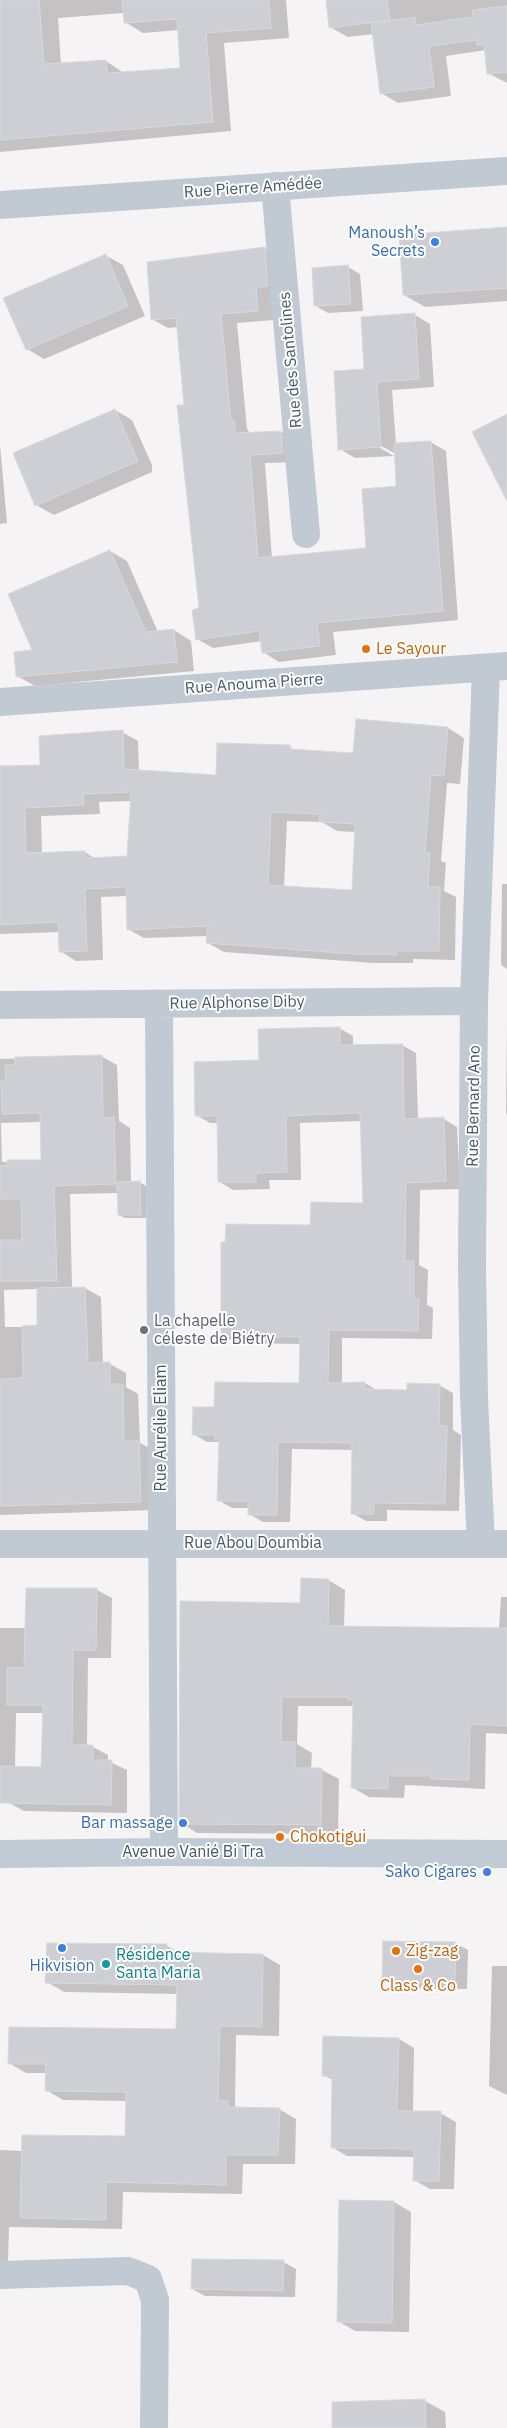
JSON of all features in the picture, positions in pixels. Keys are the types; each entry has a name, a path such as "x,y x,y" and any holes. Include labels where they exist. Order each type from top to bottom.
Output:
{"street":[{"name":"Rue Pierre Amédée","path":"0,206 275,186 507,172"},
{"name":"Rue des Santolines","path":"275,186 306,534"},
{"name":"Rue Anouma Pierre","path":"0,702 497,667"},
{"name":"Rue Bernard Ano","path":"494,1544 474,1398 472,1266 474,1001 497,667"},
{"name":"Rue Alphonse Diby","path":"0,1005 474,1001"},
{"name":"Rue Aurélie Eliam","path":"159,1004 164,1852"},
{"name":"Rue Abou Doumbia","path":"0,1544 494,1544"},
{"name":"Avenue Vanié Bi Tra","path":"0,1854 164,1852 507,1854"},
{"path":"0,2275 128,2271 148,2279 155,2300 154,2428"}],"building":[{"path":"0,0 39,0 44,64 106,60 107,73 180,68 177,19 124,23 122,0 269,0 271,28 206,33 213,122 0,140"},
{"path":"326,0 387,0 390,20 329,28"},
{"path":"507,6 507,72 487,74 484,45 477,45 476,40 429,46 434,87 380,94 371,23 415,17 416,25 473,17 472,10"},
{"path":"507,227 507,288 403,295 399,235"},
{"path":"265,247 268,286 256,288 258,311 221,314 231,421 234,420 236,433 281,431 283,453 250,455 258,558 366,548 362,489 396,486 394,443 431,441 443,611 317,623 320,646 262,653 259,631 196,640 192,610 199,608 177,405 184,405 176,318 151,320 147,262"},
{"path":"106,254 128,306 26,350 3,298"},
{"path":"348,265 351,304 314,306 312,268"},
{"path":"415,313 419,379 377,382 381,447 338,450 334,371 364,369 361,317"},
{"path":"115,409 138,461 35,506 13,453"},
{"path":"507,414 507,501 472,432"},
{"path":"110,550 146,632 174,629 177,662 16,677 14,652 32,650 8,594"},
{"path":"356,719 448,727 444,776 431,775 425,852 430,853 428,887 440,887 439,951 397,951 397,955 355,954 206,943 208,926 127,930 126,887 85,889 87,951 59,952 58,922 0,925 0,766 40,765 39,736 123,730 124,769 216,775 217,743 290,745 290,749 353,753","holes":["131,792 127,856 85,858 85,851 26,853 25,808 84,805 83,794","271,812 320,814 319,822 355,824 352,890 268,885"]},
{"path":"340,1027 340,1045 403,1044 404,1119 444,1117 446,1181 406,1183 405,1261 414,1261 414,1299 419,1299 418,1331 329,1330 328,1383 365,1382 365,1389 407,1390 407,1383 440,1384 439,1425 447,1426 445,1504 374,1503 374,1514 351,1514 352,1443 278,1442 277,1515 248,1515 248,1501 217,1501 219,1440 215,1440 215,1435 192,1435 193,1407 214,1407 215,1382 299,1383 300,1337 221,1336 221,1242 225,1242 226,1224 310,1225 311,1202 363,1203 360,1113 286,1116 287,1172 256,1173 256,1182 218,1182 217,1116 195,1116 194,1062 259,1060 258,1029"},
{"path":"102,1055 103,1118 114,1117 116,1184 54,1186 57,1281 0,1281 0,1240 22,1240 21,1199 0,1199 0,1166 7,1165 7,1160 41,1160 40,1113 2,1114 1,1080 6,1080 5,1065 15,1065 15,1057"},
{"path":"140,1181 141,1215 118,1215 117,1182"},
{"path":"85,1287 88,1363 110,1362 110,1384 123,1384 124,1441 139,1441 141,1502 0,1506 0,1379 23,1378 22,1326 37,1325 37,1288"},
{"path":"301,1578 329,1579 328,1626 507,1628 507,1726 470,1724 469,1780 431,1779 431,1776 388,1776 388,1789 351,1788 353,1700 348,1700 348,1697 282,1697 281,1742 295,1742 295,1768 322,1768 321,1825 179,1824 180,1601 300,1603"},
{"path":"26,1588 97,1588 96,1650 73,1650 72,1745 93,1745 93,1760 112,1760 111,1805 0,1803 0,1766 41,1767 43,1705 7,1705 7,1667 24,1668"},
{"path":"383,1941 456,1942 455,1983 382,1982"},
{"path":"47,1943 167,1944 167,1952 263,1954 262,2027 220,2026 218,2100 228,2101 228,2107 280,2108 278,2155 226,2155 226,2185 106,2182 106,2220 20,2218 22,2135 125,2136 126,2092 45,2091 46,2064 8,2064 9,2027 176,2029 177,1985 45,1983"},
{"path":"323,2036 399,2038 397,2111 441,2111 439,2181 413,2181 414,2149 331,2148 332,2076 322,2076"},
{"path":"339,2200 394,2201 392,2323 337,2322"},
{"path":"192,2259 284,2260 283,2291 191,2289"},
{"path":"425,2399 426,2428 332,2428 332,2402"}],"place":[{"name":"Manoush’s Secrets","path":"435,242"},
{"name":"Le Sayour","path":"366,649"},
{"name":"La chapelle céleste de Biétry","path":"144,1330"},
{"name":"Bar massage","path":"183,1823"},
{"name":"Chokotigui","path":"280,1837"},
{"name":"Sako Cigares","path":"487,1872"},
{"name":"Hikvision","path":"62,1948"},
{"name":"Zig-zag","path":"396,1951"},
{"name":"Résidence Santa Maria","path":"106,1964"},
{"name":"Class & Co","path":"418,1969"}]}
